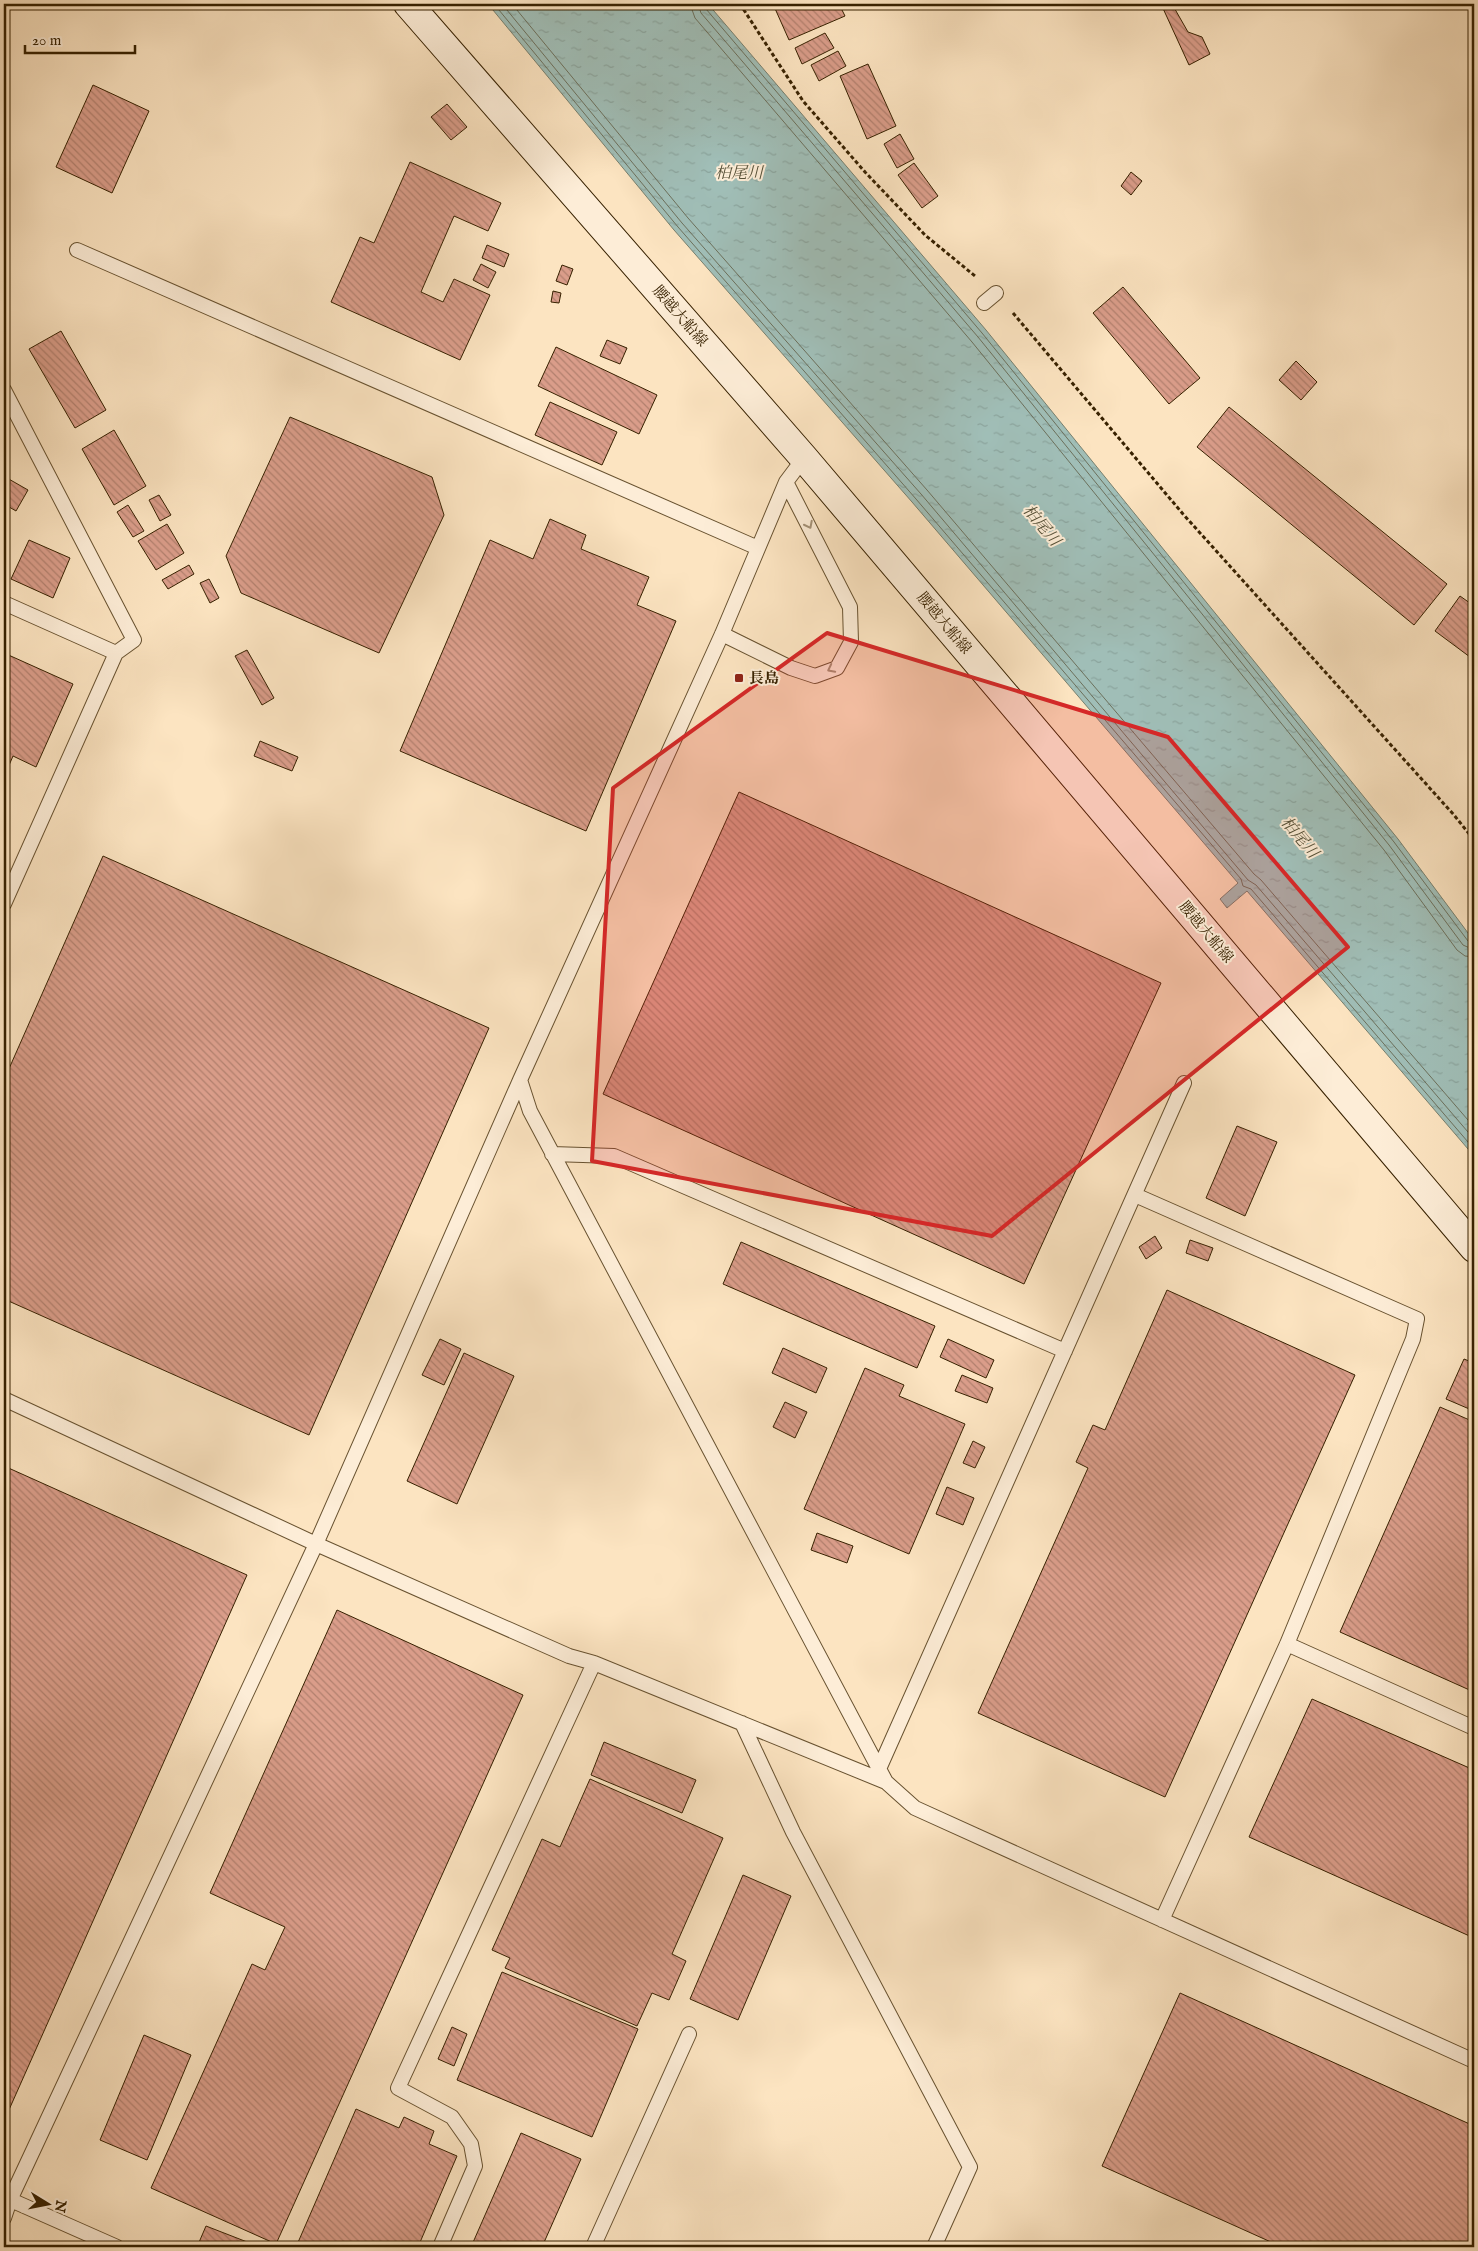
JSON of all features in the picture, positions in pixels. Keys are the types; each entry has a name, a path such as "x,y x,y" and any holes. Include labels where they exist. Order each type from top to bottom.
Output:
{"main road":[{"name":"腰越大船線","path":"408,4 804,458 1474,1248"}],"lane":[{"path":"77,250 758,548"},
{"path":"984,303 996,293"},
{"path":"4,390 134,640 116,653 4,904"},
{"path":"4,2218 7,2198 316,1544 520,1080 722,634 786,482 804,458"},
{"path":"722,634 791,668 815,676 837,668 851,642 850,607 786,482"},
{"path":"4,603 116,653"},
{"path":"520,1080 530,1111 552,1154 886,1782 915,1808 1474,2061"},
{"path":"879,1769 1184,1083"},
{"path":"552,1154 614,1156 1065,1352"},
{"path":"1135,1195 1416,1319 1413,1339 1287,1644 1162,1920"},
{"path":"4,1399 316,1544 569,1656 594,1663 886,1782"},
{"path":"1287,1644 1474,1728"},
{"path":"440,2247 475,2166 471,2144 452,2117 398,2088 594,1663"},
{"path":"742,1724 793,1832 970,2167 934,2247"},
{"path":"593,2247 689,2034"},
{"path":"7,2198 117,2247"}],"path":[{"path":"740,4 803,101 859,165 925,235 996,293 1183,514 1454,815 1474,840"}],"highlighted area":[{"path":"827,633 1168,737 1348,947 992,1236 592,1161 613,788"}],"water":[{"name":"柏尾川","path":"488,4 708,4 986,330 1398,839 1474,941 1474,1156 1247,891 1227,908 1220,899 1238,883 912,502 674,230"}],"building":[{"path":"773,4 839,4 845,16 789,40"},
{"path":"1161,4 1172,4 1188,32 1202,37 1210,54 1189,65"},
{"path":"825,33 834,48 802,64 795,48"},
{"path":"838,51 846,66 819,81 811,65"},
{"path":"868,64 896,126 867,139 840,76"},
{"path":"93,85 149,111 112,193 56,167"},
{"path":"447,104 467,127 451,140 431,117"},
{"path":"900,134 914,159 897,168 884,144"},
{"path":"410,162 501,203 488,231 454,216 421,292 443,302 454,279 490,295 460,360 331,302 360,237 374,243"},
{"path":"914,163 938,196 922,208 898,175"},
{"path":"1131,172 1142,181 1131,195 1121,186"},
{"path":"487,245 509,254 504,267 482,258"},
{"path":"481,264 496,272 488,288 473,280"},
{"path":"562,265 573,269 567,285 556,281"},
{"path":"1123,287 1200,378 1169,404 1093,313"},
{"path":"553,291 561,293 559,303 551,302"},
{"path":"61,331 106,410 75,428 29,349"},
{"path":"607,340 627,348 620,364 600,356"},
{"path":"556,347 657,395 639,434 538,386"},
{"path":"1296,361 1317,382 1301,400 1279,380"},
{"path":"550,402 617,432 602,465 535,435"},
{"path":"1229,407 1447,584 1414,625 1197,447"},
{"path":"290,417 432,477 444,515 379,653 241,593 226,556"},
{"path":"114,430 146,486 114,505 82,449"},
{"path":"7,478 28,490 16,511 4,504 4,483"},
{"path":"159,495 171,515 160,521 149,500"},
{"path":"128,505 144,531 133,537 117,512"},
{"path":"550,519 586,535 581,549 649,577 637,605 676,621 586,831 400,751 490,540 533,559"},
{"path":"167,524 184,553 156,570 138,541"},
{"path":"29,540 70,558 53,598 11,579"},
{"path":"189,565 194,574 168,589 162,580"},
{"path":"209,579 219,598 210,603 200,583"},
{"path":"1460,596 1474,606 1474,660 1435,631"},
{"path":"247,650 274,698 262,705 235,656"},
{"path":"4,653 73,684 36,767 13,756 4,777"},
{"path":"260,741 298,757 292,771 254,756"},
{"path":"739,792 1161,983 1024,1284 603,1094"},
{"path":"103,856 489,1028 309,1435 4,1299 4,1080"},
{"path":"1237,1126 1277,1142 1245,1216 1206,1198"},
{"path":"1155,1236 1162,1248 1146,1259 1139,1247"},
{"path":"1190,1240 1213,1248 1208,1261 1186,1253"},
{"path":"741,1242 935,1326 917,1368 723,1284"},
{"path":"1167,1290 1355,1375 1165,1797 978,1713 1088,1468 1076,1462 1093,1425 1105,1430"},
{"path":"440,1339 461,1349 444,1385 422,1375"},
{"path":"948,1339 994,1360 986,1378 940,1357"},
{"path":"783,1348 827,1368 816,1393 772,1373"},
{"path":"464,1353 514,1376 457,1504 407,1481"},
{"path":"1464,1359 1474,1363 1474,1411 1446,1399"},
{"path":"865,1368 904,1385 899,1396 965,1424 909,1554 804,1509"},
{"path":"962,1375 993,1388 987,1403 955,1391"},
{"path":"785,1402 807,1412 795,1438 773,1427"},
{"path":"1440,1407 1474,1422 1474,1692 1340,1632"},
{"path":"973,1441 985,1447 975,1468 963,1463"},
{"path":"4,1466 247,1575 4,2121"},
{"path":"947,1487 974,1498 963,1525 936,1514"},
{"path":"817,1533 853,1546 847,1563 811,1550"},
{"path":"337,1610 523,1695 276,2244 151,2188 252,1964 265,1970 285,1927 210,1893"},
{"path":"1312,1699 1474,1770 1474,1938 1249,1837"},
{"path":"604,1742 696,1780 682,1813 591,1775"},
{"path":"590,1779 723,1838 672,1954 686,1961 669,2000 652,1993 637,2026 505,1968 510,1958 492,1950 542,1839 560,1847"},
{"path":"743,1875 791,1896 738,2020 690,1999"},
{"path":"502,1972 638,2029 592,2137 457,2080"},
{"path":"1180,1993 1474,2126 1474,2247 1282,2247 1102,2166"},
{"path":"452,2027 467,2034 454,2066 438,2059"},
{"path":"144,2035 191,2055 147,2160 100,2140"},
{"path":"356,2109 399,2128 404,2117 434,2131 429,2144 457,2156 418,2247 296,2247"},
{"path":"521,2133 581,2159 542,2247 471,2247"},
{"path":"206,2226 260,2247 197,2247"}],"place":[{"name":"長島","path":"739,678"}]}
